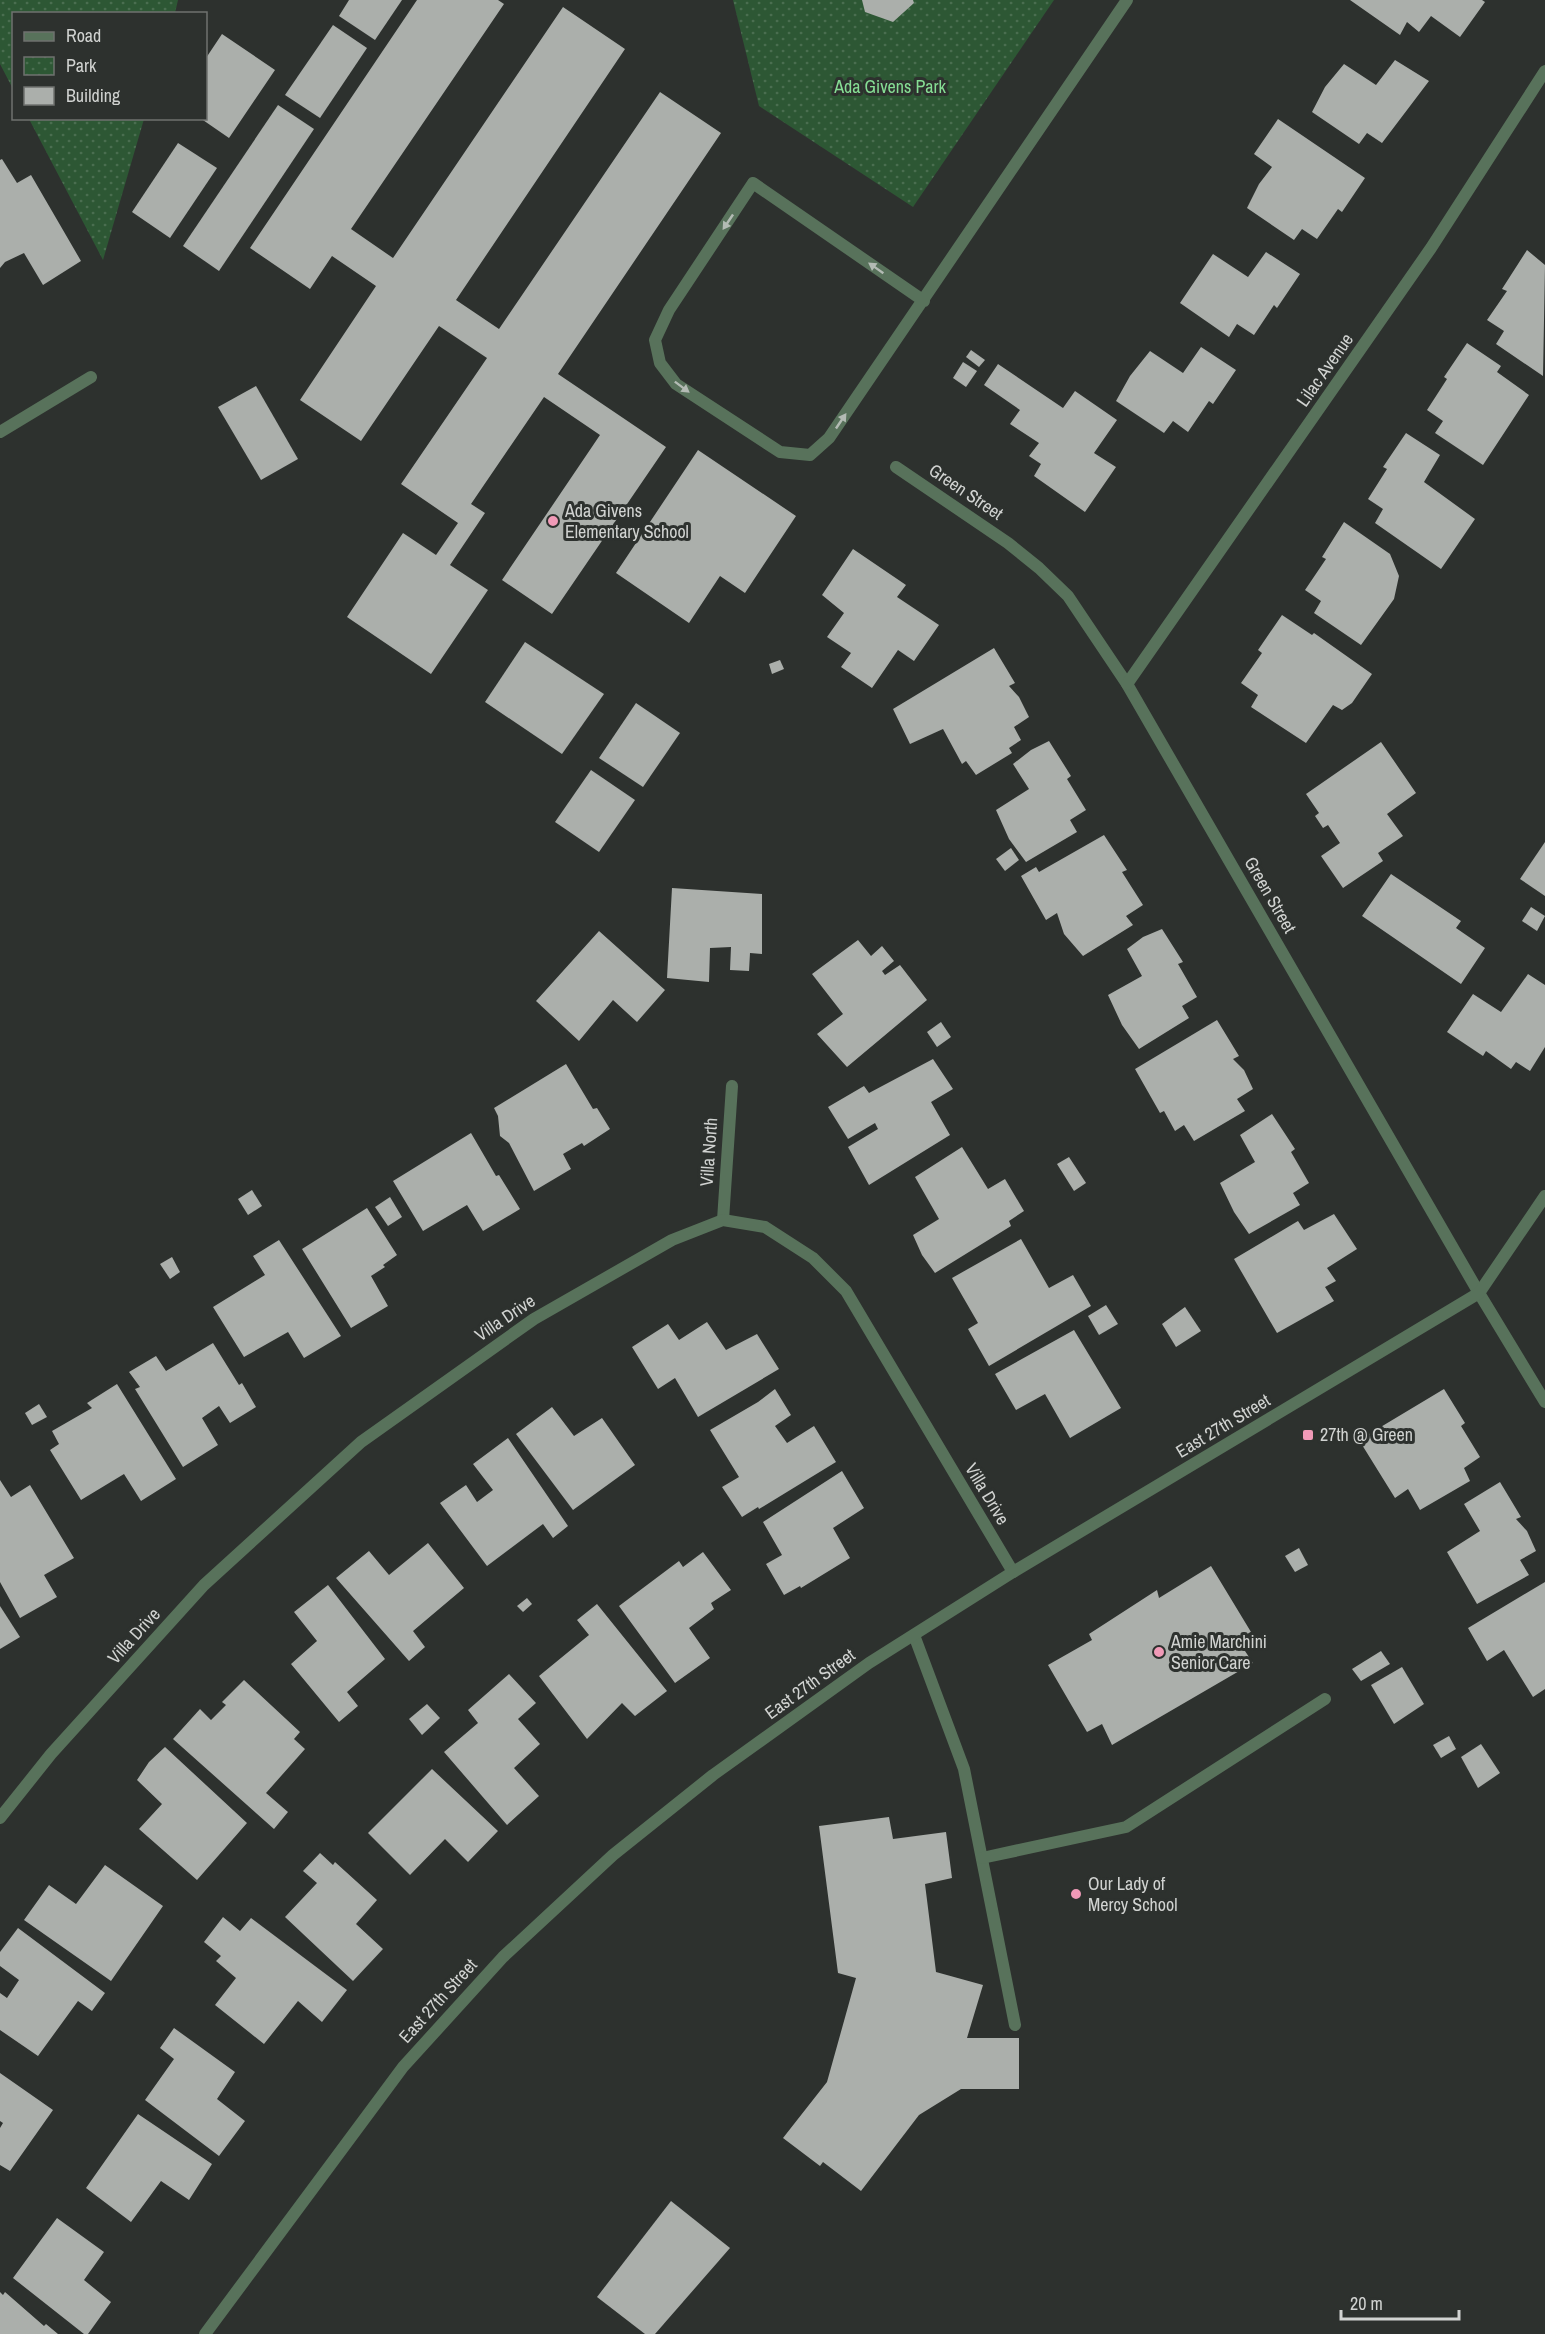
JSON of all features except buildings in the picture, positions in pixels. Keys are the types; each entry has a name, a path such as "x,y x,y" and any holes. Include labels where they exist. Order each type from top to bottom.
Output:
{"street":[{"path":"924,301 753,183 669,310 655,340 660,363 676,384 780,452 810,455 829,438 924,301 1127,0"},
{"name":"Lilac Avenue","path":"1127,684 1431,248 1545,71"},
{"path":"0,432 91,377"},
{"name":"Green Street","path":"896,466 1008,543 1068,596 1127,684 1479,1293 1545,1402"},
{"name":"Villa North","path":"723,1220 732,1086"},
{"name":"East 27th Street","path":"205,2334 403,2067 503,1957 613,1855 713,1774 869,1663 1013,1572 1479,1293 1545,1196"},
{"name":"Villa Drive","path":"0,1818 51,1754 204,1585 362,1442 534,1319 672,1240 723,1220 765,1227 813,1258 846,1291 1013,1572"},
{"path":"914,1635 964,1769 1015,2025"},
{"path":"982,1858 1126,1827 1325,1699"}],"green space":[{"path":"0,0 178,0 175,12 12,12 12,87 0,64"},
{"name":"Ada Givens Park","path":"733,0 1054,0 913,207 759,106"},
{"path":"30,120 144,120 103,260"}],"place":[{"name":"Ada Givens Elementary School","path":"553,521"},
{"name":"27th @ Green","path":"1308,1435"},
{"name":"Amie Marchini Senior Care","path":"1159,1652"},
{"name":"Our Lady of Mercy School","path":"1076,1894"}]}
